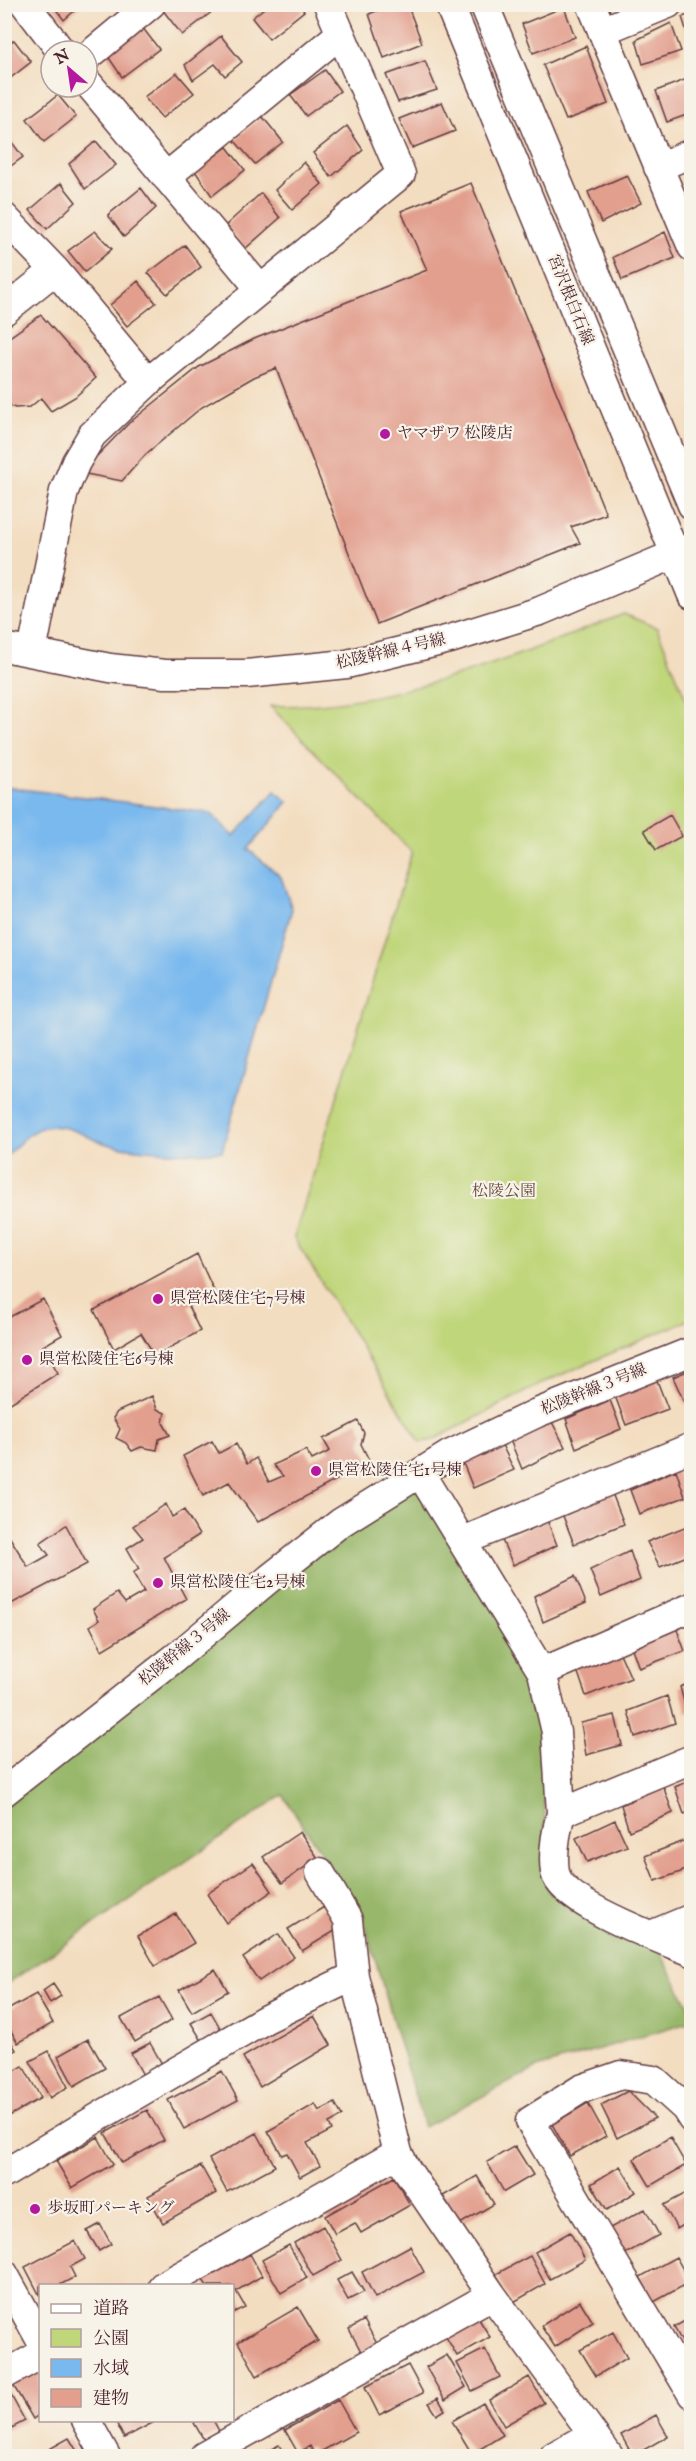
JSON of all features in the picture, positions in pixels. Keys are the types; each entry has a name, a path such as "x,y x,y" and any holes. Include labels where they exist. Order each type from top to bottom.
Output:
{"street":[{"path":"24,4 52,39"},
{"path":"99,47 151,4"},
{"path":"32,652 64,491 76,462 92,435 148,382 401,174 328,4"},
{"name":"宮沢根白石線","path":"449,4 683,551 692,595"},
{"path":"484,4 692,505"},
{"path":"591,4 692,247"},
{"path":"602,31 668,4"},
{"path":"166,177 340,34"},
{"path":"99,96 260,289"},
{"path":"658,167 692,153"},
{"path":"4,217 55,270 148,382"},
{"path":"4,311 55,270"},
{"name":"松陵幹線４号線","path":"4,647 110,668 165,674 246,674 347,664 450,639 540,611 683,551"},
{"name":"松陵幹線３号線","path":"4,1792 176,1657 340,1522 449,1455 537,1413 692,1351"},
{"path":"463,1541 692,1447"},
{"path":"420,1473 542,1672 556,1732 561,1813 555,1837 555,1874 574,1897 624,1924 692,1952"},
{"path":"542,1672 692,1607"},
{"path":"561,1813 692,1759"},
{"path":"320,1872 348,1920 354,1976 398,2153 407,2170 492,2295 601,2445 554,2457"},
{"path":"651,1935 692,1918"},
{"path":"4,2174 266,2019 354,1976"},
{"path":"692,2119 685,2108 654,2080 621,2075 581,2089 530,2121 692,2394"},
{"path":"167,2284 398,2153"},
{"path":"4,2274 39,2337"},
{"path":"204,2457 492,2295"},
{"path":"4,2375 39,2356"},
{"path":"87,2422 105,2457"}],"green space":[{"name":"松陵公園","path":"624,614 657,628 691,711 691,1319 542,1383 433,1440 420,1442 294,1238 412,852 270,706 361,699 406,689 495,663"},
{"path":"420,1473 542,1672 546,1885 651,1935 691,2010 691,2021 537,2068 424,2127 362,1914 283,1795 5,1985 4,1807 176,1657"}],"water":[{"path":"5,787 210,813 234,836 275,791 288,802 248,849 281,877 292,909 222,1151 151,1151 123,1147 103,1143 70,1129 53,1126 39,1129 23,1139 5,1157"}],"building":[{"path":"52,4 82,4 64,20"},
{"path":"269,4 299,4 304,11 269,39 252,18"},
{"path":"337,4 358,4 340,12"},
{"path":"394,4 407,4 422,43 384,58 369,14"},
{"path":"170,5 208,5 213,11 182,35 162,9"},
{"path":"564,7 575,37 533,53 522,24"},
{"path":"692,14 692,45 691,45 682,17"},
{"path":"671,23 681,51 643,64 636,40"},
{"path":"142,27 159,49 122,77 105,52"},
{"path":"221,36 242,62 225,76 215,64 193,80 185,65"},
{"path":"14,40 31,62 4,83 4,47"},
{"path":"586,46 608,104 566,120 543,65"},
{"path":"425,61 437,90 398,102 386,75"},
{"path":"325,70 340,91 306,116 290,95"},
{"path":"177,73 194,93 162,118 144,97"},
{"path":"692,77 692,113 667,122 656,91"},
{"path":"53,99 61,99 76,117 44,142 27,119"},
{"path":"442,102 455,131 412,148 399,119"},
{"path":"262,116 283,142 255,164 234,140"},
{"path":"347,126 363,150 331,177 313,153"},
{"path":"8,137 23,157 4,171 4,139"},
{"path":"96,141 116,165 85,189 69,164"},
{"path":"227,147 245,170 212,196 195,171"},
{"path":"304,162 322,184 292,210 275,190"},
{"path":"627,175 641,203 601,223 588,192"},
{"path":"61,183 76,202 47,229 30,210"},
{"path":"471,183 606,514 571,527 580,543 377,624 276,368 254,377 202,407 146,454 122,481 86,474 95,458 129,423 199,367 254,339 427,270 401,211"},
{"path":"141,188 156,208 124,237 108,215"},
{"path":"261,193 280,218 245,249 226,225"},
{"path":"95,231 112,249 85,272 68,251"},
{"path":"665,232 675,258 622,280 613,257"},
{"path":"185,245 201,267 167,294 148,273"},
{"path":"138,281 156,303 127,326 110,305"},
{"path":"41,315 96,378 75,397 51,411 41,398 30,407 15,408 4,403 4,341"},
{"path":"670,815 682,836 656,850 644,830"},
{"name":"県営松陵住宅7号棟","path":"197,1254 214,1291 188,1306 200,1331 155,1356 141,1333 114,1349 94,1310"},
{"name":"県営松陵住宅6号棟","path":"43,1299 62,1335 43,1346 58,1373 9,1404 4,1396 4,1320"},
{"path":"692,1369 692,1402 685,1404 673,1377"},
{"path":"656,1378 668,1409 626,1425 615,1396"},
{"path":"152,1396 157,1409 165,1413 163,1423 170,1435 159,1439 157,1450 141,1447 132,1451 126,1443 116,1438 120,1429 113,1418 117,1412"},
{"path":"610,1400 621,1429 576,1448 566,1419"},
{"name":"県営松陵住宅1号棟","path":"358,1421 364,1433 361,1444 370,1462 258,1522 229,1482 203,1496 183,1456 212,1441 219,1453 236,1444 247,1464 256,1458 269,1482 283,1476 273,1465 306,1450 312,1460 330,1451 323,1439"},
{"path":"552,1422 565,1447 522,1469 510,1440"},
{"path":"502,1445 514,1470 473,1488 463,1463"},
{"path":"676,1470 685,1497 639,1514 630,1490"},
{"path":"612,1493 624,1524 574,1544 563,1516"},
{"name":"県営松陵住宅2号棟","path":"166,1504 172,1517 184,1510 199,1535 164,1557 186,1599 102,1650 90,1626 99,1620 93,1609 117,1593 125,1603 144,1592 133,1573 139,1569 127,1548 143,1538 133,1526"},
{"path":"547,1520 557,1545 513,1565 501,1538"},
{"path":"692,1524 692,1554 660,1567 647,1542"},
{"path":"66,1525 87,1564 11,1604 4,1593 4,1528 28,1567 49,1555 40,1543"},
{"path":"630,1551 640,1580 601,1597 590,1570"},
{"path":"575,1576 586,1603 543,1622 534,1596"},
{"path":"676,1627 685,1651 639,1668 631,1646"},
{"path":"619,1651 631,1678 586,1696 576,1667"},
{"path":"692,1682 692,1711 687,1713 680,1687"},
{"path":"667,1696 675,1723 635,1737 628,1711"},
{"path":"615,1715 622,1745 586,1755 581,1723"},
{"path":"692,1779 692,1811 684,1814 675,1787"},
{"path":"663,1786 673,1813 629,1831 621,1805"},
{"path":"615,1820 627,1846 587,1862 576,1838"},
{"path":"300,1832 318,1858 282,1883 263,1857"},
{"path":"684,1841 692,1859 692,1868 655,1881 645,1856"},
{"path":"253,1863 272,1891 226,1923 207,1894"},
{"path":"324,1907 338,1929 302,1951 288,1929"},
{"path":"176,1914 194,1943 155,1966 138,1936"},
{"path":"278,1934 294,1957 259,1981 243,1958"},
{"path":"215,1969 228,1991 192,2012 179,1990"},
{"path":"53,1984 61,1996 50,2003 43,1991"},
{"path":"36,1994 53,2023 18,2043 4,2019 4,2012"},
{"path":"159,1997 172,2020 135,2042 121,2018"},
{"path":"211,2012 223,2033 204,2044 191,2023"},
{"path":"314,2016 331,2045 260,2087 243,2057"},
{"path":"4,2030 16,2050 4,2056"},
{"path":"88,2039 105,2068 74,2086 58,2056"},
{"path":"150,2043 162,2064 143,2075 131,2053"},
{"path":"49,2051 68,2087 50,2098 30,2061"},
{"path":"23,2066 41,2098 4,2119 4,2077"},
{"path":"222,2071 238,2100 184,2129 168,2100"},
{"path":"628,2091 655,2118 617,2138 601,2105"},
{"path":"335,2103 342,2116 329,2123 332,2130 307,2143 320,2166 300,2177 287,2153 282,2155 268,2131 315,2104 319,2111"},
{"path":"588,2103 606,2136 570,2156 552,2124"},
{"path":"147,2110 164,2140 122,2163 105,2133"},
{"path":"257,2133 275,2166 227,2192 209,2159"},
{"path":"98,2137 113,2164 72,2188 56,2161"},
{"path":"670,2137 686,2165 650,2186 634,2159"},
{"path":"515,2146 533,2175 504,2192 487,2162"},
{"path":"201,2166 216,2193 163,2223 148,2196"},
{"path":"620,2166 636,2192 607,2210 591,2184"},
{"path":"477,2176 494,2204 460,2224 443,2196"},
{"path":"394,2177 410,2205 361,2233 355,2223 335,2234 325,2216"},
{"path":"692,2190 692,2220 677,2229 664,2205"},
{"path":"645,2209 659,2235 625,2254 610,2228"},
{"path":"100,2224 111,2244 99,2251 87,2231"},
{"path":"323,2226 342,2260 313,2276 294,2243"},
{"path":"570,2232 585,2260 550,2279 535,2252"},
{"path":"75,2241 85,2259 70,2267 75,2277 62,2284 39,2284 39,2294 25,2267"},
{"path":"289,2245 307,2278 281,2293 262,2260"},
{"path":"410,2246 424,2272 375,2298 362,2272"},
{"path":"250,2254 262,2276 236,2291 245,2307 234,2312 234,2284 206,2284 203,2280"},
{"path":"530,2256 545,2284 512,2303 496,2274"},
{"path":"676,2257 690,2282 654,2302 640,2277"},
{"path":"352,2272 364,2292 348,2300 337,2280"},
{"path":"580,2301 593,2322 555,2347 541,2326"},
{"path":"298,2307 318,2341 257,2376 238,2342"},
{"path":"477,2316 490,2337 457,2356 445,2335"},
{"path":"692,2317 692,2351 688,2353 674,2327"},
{"path":"364,2320 377,2344 362,2353 349,2329"},
{"path":"613,2332 627,2358 596,2376 580,2350"},
{"path":"485,2349 500,2377 472,2391 457,2363"},
{"path":"447,2355 466,2387 445,2400 426,2367"},
{"path":"408,2365 423,2393 379,2415 365,2387"},
{"path":"39,2370 39,2415 33,2419 13,2385"},
{"path":"529,2377 544,2403 504,2426 489,2400"},
{"path":"8,2390 25,2421 4,2432 4,2392"},
{"path":"438,2398 445,2410 437,2415 429,2403"},
{"path":"338,2400 356,2432 315,2455 310,2446 298,2453 285,2430"},
{"path":"483,2403 503,2435 472,2454 452,2421"},
{"path":"656,2415 668,2436 633,2456 621,2435"},
{"path":"116,2422 154,2422 124,2438"},
{"path":"214,2422 219,2431 204,2440 194,2423"},
{"path":"69,2438 80,2456 37,2456"},
{"path":"279,2445 285,2456 258,2456"},
{"path":"688,2451 691,2456 678,2456"}],"place":[{"name":"ヤマザワ 松陵店","path":"385,434"},
{"name":"県営松陵住宅7号棟","path":"158,1299"},
{"name":"県営松陵住宅6号棟","path":"27,1360"},
{"name":"県営松陵住宅1号棟","path":"316,1471"},
{"name":"県営松陵住宅2号棟","path":"158,1583"},
{"name":"歩坂町パーキング","path":"35,2209"}]}
